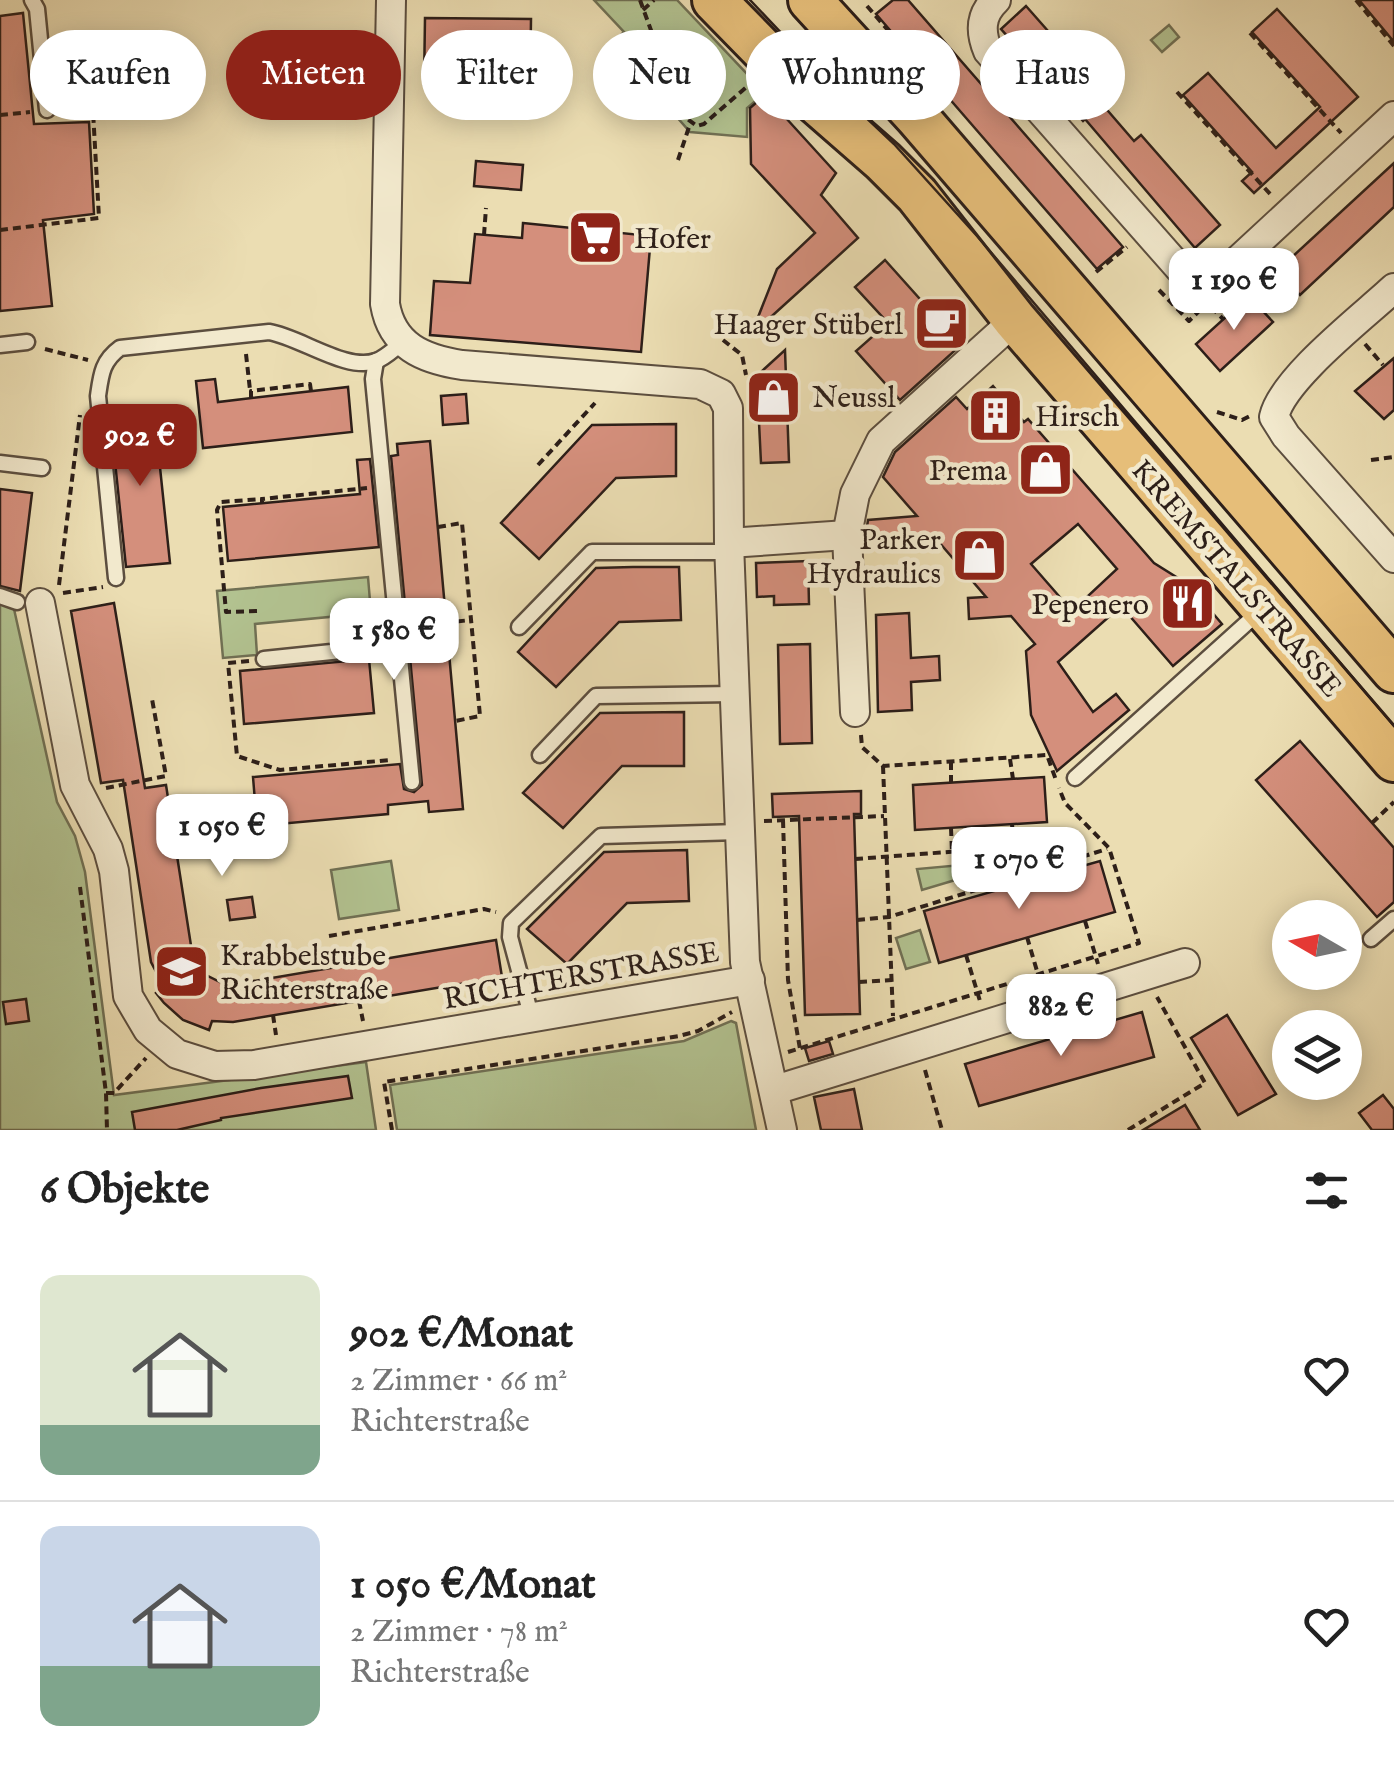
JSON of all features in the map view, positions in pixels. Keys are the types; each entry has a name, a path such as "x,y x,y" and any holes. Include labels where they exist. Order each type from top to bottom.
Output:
{"main road":[{"name":"KREMSTALSTRASSE","path":"714,0 804,92 917,195 1015,320 1394,760"},
{"name":"KREMSTALSTRASSE","path":"810,0 918,117 1394,671"}],"street":[{"path":"391,0 385,304 388,320 402,343"},
{"path":"996,0 984,15 982,28 988,52 1191,280 1200,285 1219,278 1394,116"},
{"path":"1394,288 1298,377 1281,397 1274,417 1286,436 1394,558"},
{"path":"855,712 847,535 855,494 882,441 1015,320"},
{"name":"RICHTERSTRASSE","path":"29,602 78,793 108,849 114,871 128,996 138,1017 160,1042 196,1061 233,1067 254,1065 750,980 745,962 739,827 728,408 721,394 700,384 462,365 428,358 402,343"},
{"path":"730,547 847,535"},
{"path":"775,1090 1186,963"},
{"path":"750,980 782,1130"}],"lane":[{"path":"32,0 38,9 40,30"},
{"path":"116,578 98,396 107,357 120,348 270,332 288,335 358,364 376,361 402,343"},
{"path":"0,345 27,342"},
{"path":"376,361 374,379 412,782"},
{"path":"0,463 42,468"},
{"path":"519,627 592,552 730,547"},
{"path":"0,596 29,602"},
{"path":"1075,778 1263,608"},
{"path":"264,659 399,644"},
{"path":"540,755 596,696 734,694"},
{"path":"528,1004 510,937 512,923 601,836 739,827"},
{"path":"1371,938 1394,919"}],"path":[{"path":"640,0 650,30"},
{"path":"644,10 654,0"},
{"path":"1356,0 1394,46"},
{"path":"867,6 888,30"},
{"path":"1250,33 1356,149"},
{"path":"686,120 690,124 704,124 746,87"},
{"path":"1178,92 1288,213"},
{"path":"0,115 30,112"},
{"path":"0,230 99,218 94,120"},
{"path":"678,160 690,124"},
{"path":"484,235 486,208"},
{"path":"1097,273 1146,230"},
{"path":"1208,303 1223,319"},
{"path":"244,335 251,394 310,384 311,391"},
{"path":"723,340 742,355 746,375"},
{"path":"1362,341 1384,365"},
{"path":"27,342 88,360"},
{"path":"538,465 596,402 598,390"},
{"path":"80,413 58,594 93,588"},
{"path":"1208,413 1242,420 1251,415 1274,417"},
{"path":"1371,460 1394,456"},
{"path":"257,611 226,612 217,510 221,502 324,495 384,486"},
{"path":"438,526 462,523 480,716 455,721"},
{"path":"431,624 471,620"},
{"path":"264,659 228,663 237,756 291,772 409,758"},
{"path":"78,793 166,776 152,699"},
{"path":"769,1059 1139,943 1109,848 1065,803 1046,755 883,766"},
{"path":"874,756 883,766 893,1018"},
{"path":"1010,757 1013,779"},
{"path":"951,761 951,783"},
{"path":"1372,823 1394,802"},
{"path":"739,827 782,820 885,816"},
{"path":"782,820 788,980 806,1081"},
{"path":"1012,824 1014,847 1026,882"},
{"path":"951,828 952,852"},
{"path":"855,859 1014,847"},
{"path":"857,920 889,917 960,898 1109,848"},
{"path":"1070,860 1073,869"},
{"path":"80,886 106,1093 107,1130"},
{"path":"329,936 484,909"},
{"path":"1085,921 1096,956"},
{"path":"1027,937 1038,973"},
{"path":"966,955 977,991"},
{"path":"1128,1130 1206,1083 1158,1002 1150,974"},
{"path":"859,982 892,980"},
{"path":"445,986 450,1017"},
{"path":"359,1001 365,1032"},
{"path":"392,1130 384,1082 679,1036 735,1010"},
{"path":"274,1015 278,1046"},
{"path":"918,1046 942,1130"},
{"path":"106,1093 114,1093 134,1072"}],"green space":[{"path":"594,0 677,0 705,30 622,30"},
{"path":"1169,25 1179,37 1162,52 1151,40"},
{"path":"726,52 746,73 747,137 690,132 679,120 726,120"},
{"path":"368,577 371,613 255,624 257,655 223,658 217,591"},
{"path":"0,602 14,609 57,802 75,836 85,872 114,1095 366,1062 376,1130 0,1130"},
{"path":"391,861 399,910 339,919 331,870"},
{"path":"961,865 962,878 922,890 917,869"},
{"path":"920,930 930,962 906,969 896,938"},
{"path":"731,1021 736,1023 756,1130 397,1130 390,1085 684,1041"}],"building":[{"path":"893,0 908,0 934,30 890,30 876,14"},
{"path":"1359,0 1394,0 1394,42"},
{"path":"1026,6 1047,30 1002,30"},
{"path":"1277,9 1358,97 1254,193 1242,181 1252,172 1183,95 1208,73 1276,148 1320,107 1252,32"},
{"path":"23,13 30,120 34,124 89,122 94,214 43,220 52,306 0,311 0,16"},
{"path":"425,18 531,19 531,30 425,30"},
{"path":"960,60 980,83 980,120 1012,120 1123,247 1097,269 960,111"},
{"path":"750,120 788,120 836,173 821,195 858,238 751,335 777,269 815,233 751,164"},
{"path":"1086,120 1116,120 1134,141 1141,135 1220,225 1195,248"},
{"path":"476,161 523,165 521,190 474,186"},
{"path":"1394,163 1394,207 1300,295 1278,270"},
{"path":"523,223 651,236 641,352 430,335 434,281 470,283 475,234 522,238"},
{"path":"885,260 961,345 900,400 856,351 888,323 855,287"},
{"path":"1249,296 1273,322 1220,371 1196,344"},
{"path":"785,350 789,462 761,463 758,402 764,402 762,371"},
{"path":"1394,358 1394,410 1384,419 1355,391"},
{"path":"215,379 218,402 348,387 352,432 203,448 196,381"},
{"path":"993,386 1024,422 1028,419 1154,563 1189,585 1222,624 1173,666 1121,606 1058,662 1093,712 1116,694 1129,710 1057,771 1031,715 1026,651 1035,644 1011,616 969,619 968,598 986,597 932,534 865,540 868,520 917,516 883,477 895,452 956,397 967,409","holes":["1078,524 1117,569 1072,611 1031,564"]},
{"path":"466,394 468,423 443,425 441,396"},
{"path":"154,410 170,563 126,567 110,414"},
{"path":"676,424 676,476 616,478 539,559 501,523 592,425"},
{"path":"430,441 463,809 429,812 428,801 388,805 388,814 257,826 253,777 400,764 404,789 414,792 422,785 391,456 398,455 397,444"},
{"path":"370,459 379,547 228,561 223,507 360,494 357,460"},
{"path":"0,489 32,493 20,591 0,586"},
{"path":"808,561 809,604 774,605 774,596 757,597 756,563"},
{"path":"679,567 681,620 619,622 556,687 518,652 596,568"},
{"path":"114,603 145,788 166,785 192,952 204,974 224,984 236,984 496,940 502,977 233,1022 212,1021 209,1030 183,1020 164,1003 156,993 164,987 151,962 123,780 101,783 71,611"},
{"path":"385,612 387,630 373,632 371,613"},
{"path":"909,613 911,658 939,656 940,680 911,682 912,710 878,712 876,615"},
{"path":"810,644 812,743 780,744 778,645"},
{"path":"369,659 374,713 244,724 240,671"},
{"path":"684,712 684,766 622,766 563,828 523,793 600,713"},
{"path":"1300,741 1394,848 1394,902 1377,917 1256,780"},
{"path":"1044,777 1047,822 915,830 913,785"},
{"path":"861,791 861,814 854,814 860,1014 805,1015 799,816 773,817 772,794"},
{"path":"687,850 689,901 627,903 567,964 527,929 604,852"},
{"path":"1100,861 1115,912 939,963 924,911"},
{"path":"252,897 255,917 230,920 227,900"},
{"path":"26,999 29,1021 6,1024 3,1002"},
{"path":"1142,1012 1154,1057 979,1106 965,1064"},
{"path":"1227,1015 1272,1088 1272,1096 1238,1115 1191,1038"},
{"path":"829,1041 833,1054 809,1061 805,1048"},
{"path":"348,1076 352,1098 221,1118 177,1130 135,1130 132,1112"},
{"path":"854,1089 862,1130 821,1130 814,1097"},
{"path":"1383,1095 1394,1109 1394,1130 1372,1130 1359,1113"},
{"path":"1185,1105 1200,1130 1143,1130"}],"tram line":[{"path":"750,0 894,144 977,236 1394,726"}],"place":[{"name":"Hofer","path":"595,238"},
{"name":"Haager Stüberl","path":"942,324"},
{"name":"Neussl","path":"773,397"},
{"name":"Hirsch","path":"996,416"},
{"name":"Prema","path":"1046,470"},
{"name":"Parker Hydraulics","path":"980,556"},
{"name":"Pepenero","path":"1188,604"},
{"name":"Krabbelstube Richterstraße","path":"181,972"}]}
